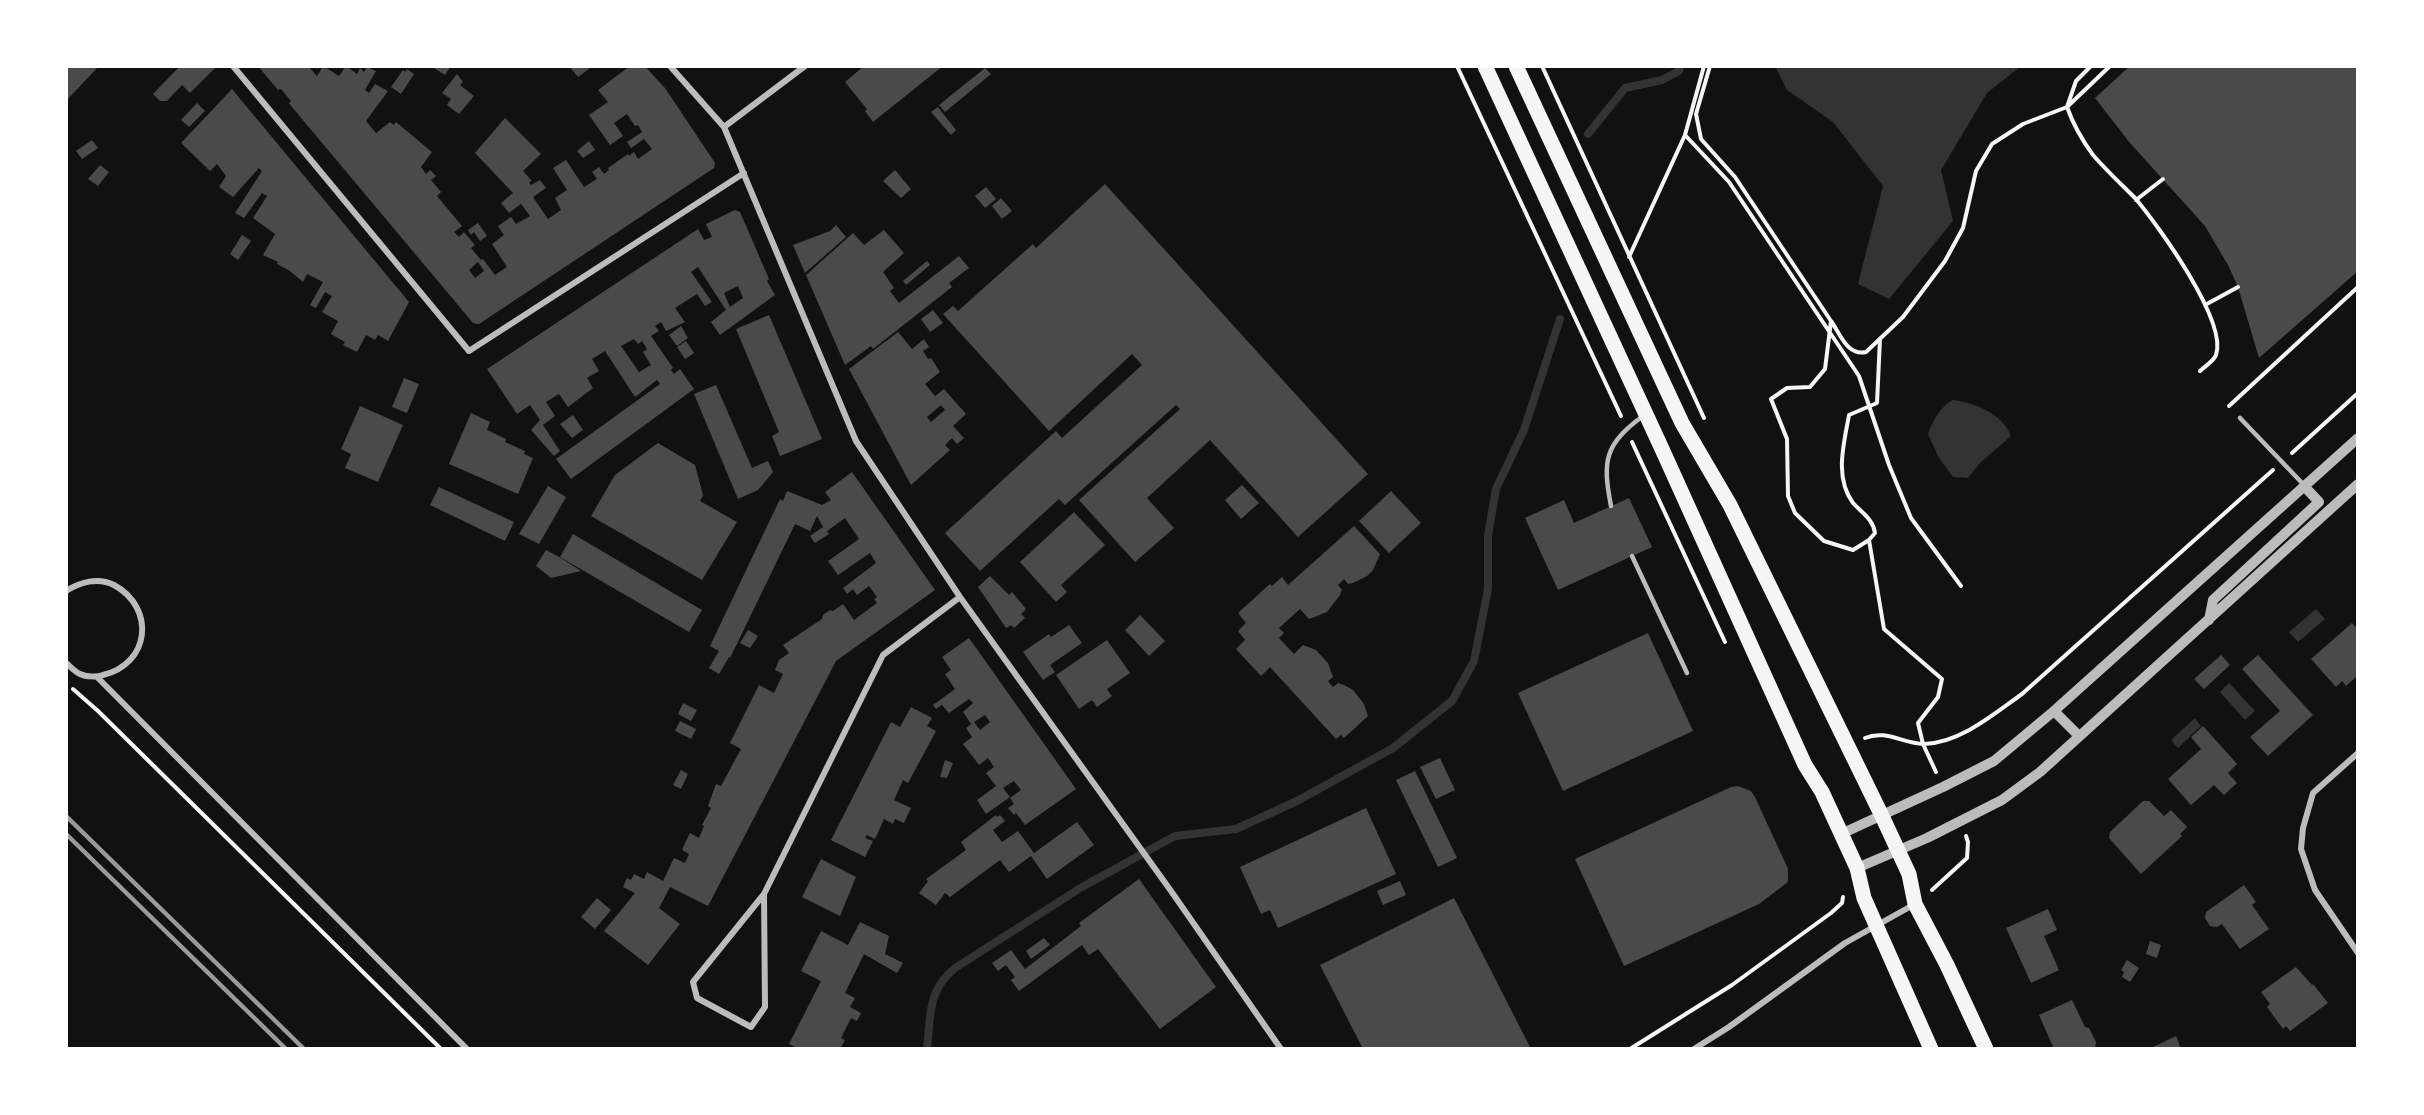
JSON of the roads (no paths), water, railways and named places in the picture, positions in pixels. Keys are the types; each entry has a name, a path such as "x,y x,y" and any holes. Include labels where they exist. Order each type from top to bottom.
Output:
{"main road":[{"path":"1485,66 1805,765 1822,792 1857,868 1864,898 1931,1049"},
{"path":"1516,66 1682,423 1730,505 1882,816 1909,874 1915,904 1947,965 1986,1049"}],"street":[{"path":"232,66 469,351 744,172"},
{"path":"670,66 724,127 856,441 960,597 1155,868 1281,1049"},
{"path":"724,127 805,66"},
{"path":"1841,834 1994,761 2054,711 2358,438"},
{"path":"1857,868 2002,801 2040,772 2358,484"},
{"path":"2208,620 2213,600 2319,502 2304,486"},
{"path":"66,591 77,584 94,581 110,583 124,591 135,603 142,619 142,635 137,651 127,664 113,673 97,677 81,675 66,663"},
{"path":"764,894 765,1007 751,1028 697,998 693,982 764,894 883,655 960,597"},
{"path":"97,677 467,1049"},
{"path":"2054,711 2079,736"},
{"path":"2358,753 2313,793 2303,828 2301,849 2315,890 2358,953"},
{"path":"1694,1049 1729,1027 1845,943 1915,904"}],"lane":[{"path":"1611,506 1606,483 1606,462 1612,444 1626,428 1646,414"},
{"path":"2240,418 2304,486"},
{"path":"1632,556 1687,673"}],"waterway":[{"path":"1588,134 1625,88 1662,80 1679,71 1680,66"},
{"path":"927,1049 930,1014 935,995 939,986 955,968 1082,887 1175,836 1236,829 1297,801 1393,748 1452,701 1474,661 1488,589 1488,535 1496,489 1524,430 1560,319"}],"railway":[{"path":"66,816 304,1049"},
{"path":"66,834 286,1049"}]}
